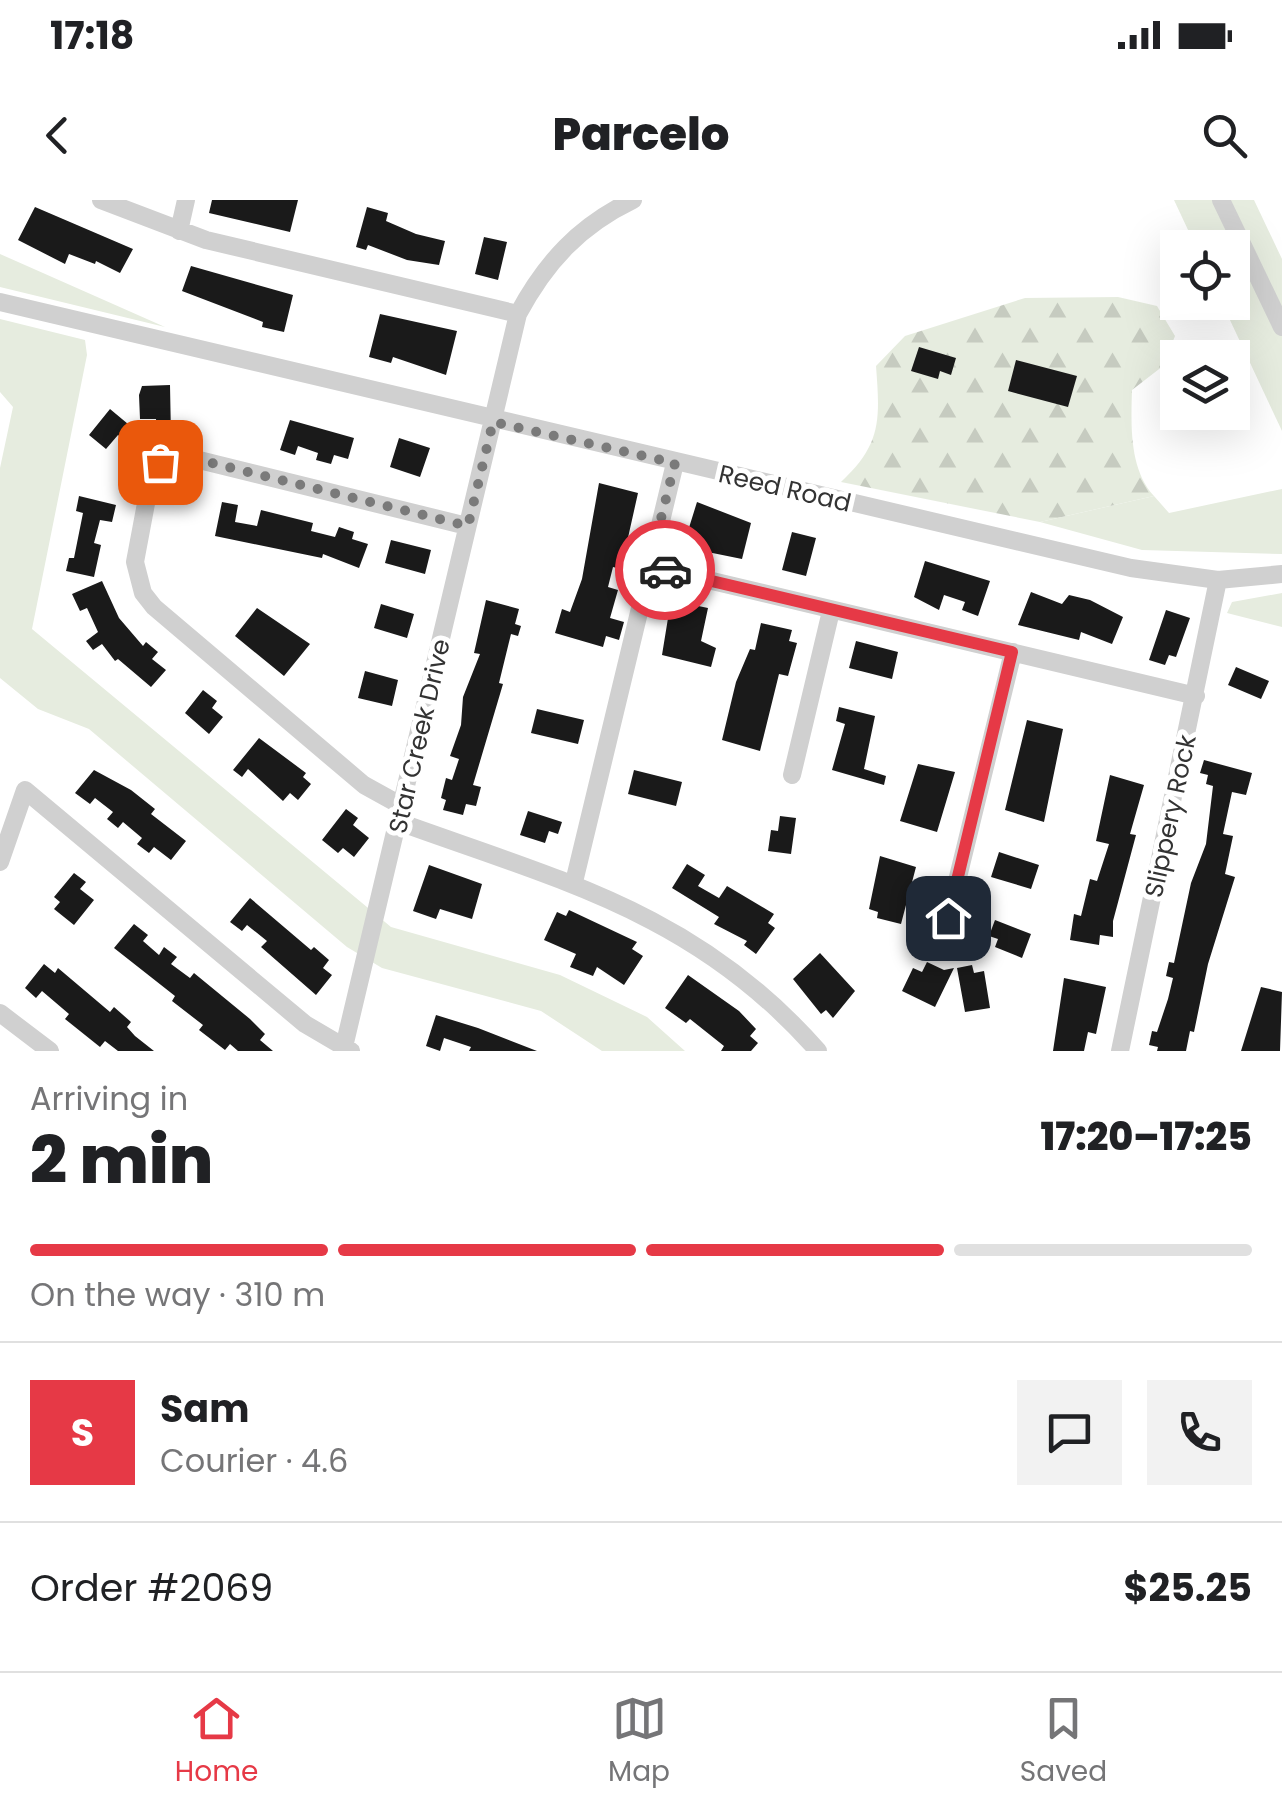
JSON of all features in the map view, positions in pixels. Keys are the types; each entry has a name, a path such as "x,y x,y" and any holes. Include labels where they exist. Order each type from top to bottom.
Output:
{"street":[{"path":"102,200 179,231 518,314"},
{"path":"179,231 186,200"},
{"path":"1221,200 1282,327"},
{"name":"Star Creek Drive","path":"346,1050 518,314 538,277 559,251 621,203"},
{"name":"Reed Road","path":"0,302 493,422 1131,568 1218,580 1282,574"},
{"path":"468,526 187,457 160,462 152,478 135,562 143,593 154,607 401,814 574,882 682,934 757,989 818,1051"},
{"path":"574,882 675,463"},
{"path":"649,566 1196,696"},
{"name":"Slippery Rock","path":"1120,1051 1218,580"},
{"path":"792,775 831,611"},
{"path":"948,918 1012,652"},
{"path":"0,862 25,790 305,1024 346,1050"},
{"path":"0,1013 50,1051"}],"green space":[{"path":"1174,200 1254,200 1282,259 1282,431 1250,363 1250,340 1239,340 1230,320 1250,320 1250,230 1188,230"},
{"path":"0,254 165,327 0,287"},
{"path":"1118,297 1157,306 1160,320 1165,320 1175,336 1173,340 1160,340 1160,368 1132,390 1136,460 1154,496 1040,522 841,482 864,455 875,430 876,366 905,336 1025,298"},
{"path":"0,319 85,340 87,355 32,629 391,927 560,975 647,1017 685,1051 602,1051 541,1011 382,968 347,947 89,729 38,709 0,678 0,468 13,407 0,392"},
{"path":"1282,489 1282,554 1142,550 1040,522 1154,496 1169,513"},
{"path":"1282,593 1282,627 1227,613 1232,602"}],"building":[{"path":"212,200 298,200 290,232 209,213"},
{"path":"35,207 133,249 120,273 69,254 65,264 18,240"},
{"path":"367,207 388,213 386,221 445,241 439,265 407,260 368,245 366,250 356,247"},
{"path":"484,237 507,242 498,280 475,274"},
{"path":"191,266 293,295 284,332 262,327 263,322 182,291"},
{"path":"380,314 457,331 446,375 393,357 391,363 369,357"},
{"path":"919,347 956,358 951,375 940,371 938,379 911,371"},
{"path":"1016,360 1077,376 1068,407 1008,391"},
{"path":"170,385 171,436 157,436 156,419 140,419 139,395 142,386"},
{"path":"110,409 134,429 124,440 118,435 106,449 89,435"},
{"path":"290,420 354,438 348,459 334,455 331,464 316,460 318,453 298,446 295,455 280,450"},
{"path":"399,438 430,448 420,477 390,467"},
{"path":"599,483 638,493 621,569 613,567 608,587 618,590 610,618 624,622 619,640 606,636 603,647 555,633 562,609 570,612 582,579"},
{"path":"79,496 116,505 112,522 100,520 94,543 101,545 94,577 66,571 69,558 74,558 83,513 76,511"},
{"path":"222,502 238,505 235,522 257,526 261,510 313,523 311,531 335,537 339,527 354,532 352,539 368,544 359,568 323,554 322,558 215,536"},
{"path":"697,502 751,523 742,559 683,547"},
{"path":"792,532 816,538 806,576 782,570"},
{"path":"391,540 431,550 425,574 385,563"},
{"path":"925,561 990,581 978,616 962,610 965,602 944,595 939,610 914,597"},
{"path":"102,581 119,618 143,646 146,642 158,652 152,659 166,670 151,687 118,659 115,661 102,644 93,650 86,641 98,632 87,608 80,611 72,594"},
{"path":"1031,592 1062,604 1069,595 1090,600 1123,617 1112,644 1081,632 1079,640 1018,625"},
{"path":"486,600 519,609 515,624 521,626 518,636 511,634 499,683 503,684 473,785 481,787 476,806 466,804 463,815 443,810 446,800 441,798 446,778 452,780 459,759 450,756 461,725 463,697 480,654 474,653"},
{"path":"679,602 708,608 701,641 716,648 711,667 662,655 669,612 677,614"},
{"path":"381,604 414,614 407,638 374,628"},
{"path":"257,608 310,644 284,676 235,636"},
{"path":"1166,610 1190,618 1176,657 1169,655 1165,665 1149,660"},
{"path":"761,623 792,630 789,641 797,643 788,676 779,674 760,751 722,740 736,682 750,649 755,650"},
{"path":"856,641 898,652 892,679 849,668"},
{"path":"1236,667 1269,681 1261,699 1228,685"},
{"path":"365,671 398,680 392,706 358,698"},
{"path":"203,690 217,701 212,708 223,717 209,734 185,713"},
{"path":"839,707 875,716 864,769 886,776 884,785 832,770 845,724 836,721"},
{"path":"537,709 584,720 578,744 531,733"},
{"path":"1027,720 1063,729 1044,822 1005,810"},
{"path":"259,738 306,773 303,777 311,784 298,800 290,793 283,801 248,769 242,777 233,770"},
{"path":"1204,760 1252,773 1246,795 1232,792 1223,834 1233,836 1225,874 1235,877 1208,964 1194,1032 1190,1031 1186,1051 1157,1051 1158,1047 1149,1045 1152,1031 1157,1032 1168,999 1173,978 1166,976 1169,962 1174,963 1191,883 1206,844 1213,786 1206,784 1208,775 1200,773"},
{"path":"918,764 955,772 937,832 900,821"},
{"path":"94,770 131,790 155,809 151,814 186,841 171,860 154,847 149,853 137,844 142,838 123,822 118,828 107,819 113,812 95,798 90,804 75,793"},
{"path":"634,770 682,782 676,806 628,794"},
{"path":"1110,775 1144,785 1130,834 1136,835 1113,921 1113,937 1100,935 1099,945 1070,940 1074,914 1081,916 1090,879 1097,881 1109,844 1096,841"},
{"path":"346,809 358,818 353,825 369,838 354,857 343,848 338,853 322,840"},
{"path":"528,811 562,822 558,834 549,831 545,843 520,835"},
{"path":"780,816 796,818 791,854 768,851 771,830 778,831"},
{"path":"999,852 1039,865 1031,889 991,877"},
{"path":"880,856 916,867 901,924 877,918 878,912 869,909"},
{"path":"687,864 705,875 698,886 719,898 727,886 774,914 768,923 775,928 756,954 744,945 747,941 714,924 719,917 672,888"},
{"path":"429,865 482,884 472,919 440,909 436,919 413,911"},
{"path":"74,873 86,882 80,889 94,900 74,925 54,909 60,902 54,897"},
{"path":"250,898 311,950 314,947 329,960 323,968 332,975 316,995 261,947 267,941 247,925 242,931 230,922"},
{"path":"569,910 637,942 632,949 643,956 624,985 597,967 593,976 570,967 576,954 544,940 557,912 566,916"},
{"path":"995,920 1031,934 1022,958 995,947 998,939 989,936"},
{"path":"134,924 148,935 143,941 159,955 164,947 177,957 171,964 190,978 194,973 250,1019 265,1034 260,1040 273,1051 238,1051 230,1044 225,1050 199,1030 203,1025 172,1001 175,996 114,948"},
{"path":"820,953 855,991 833,1018 826,1010 821,1014 793,979"},
{"path":"927,962 944,970 954,968 935,1007 902,991 913,968 922,972"},
{"path":"44,964 55,973 58,968 110,1012 114,1007 131,1022 127,1027 135,1036 154,1051 118,1051 105,1041 100,1047 65,1019 69,1014 42,991 36,998 25,988"},
{"path":"972,965 974,973 984,971 990,1008 965,1012 957,968"},
{"path":"688,975 739,1011 756,1029 750,1036 758,1043 751,1051 721,1051 724,1046 690,1019 686,1023 665,1008"},
{"path":"1064,978 1106,987 1096,1034 1088,1032 1084,1051 1053,1051"},
{"path":"1261,987 1282,992 1280,1051 1241,1051"},
{"path":"436,1015 537,1051 469,1051 471,1047 444,1038 440,1051 426,1046"}],"way so far":[{"path":"160,462 174,456 187,457 468,526 493,422 675,463 649,566 665,570"}],"route":[{"path":"665,570 1012,652 948,918"}]}
